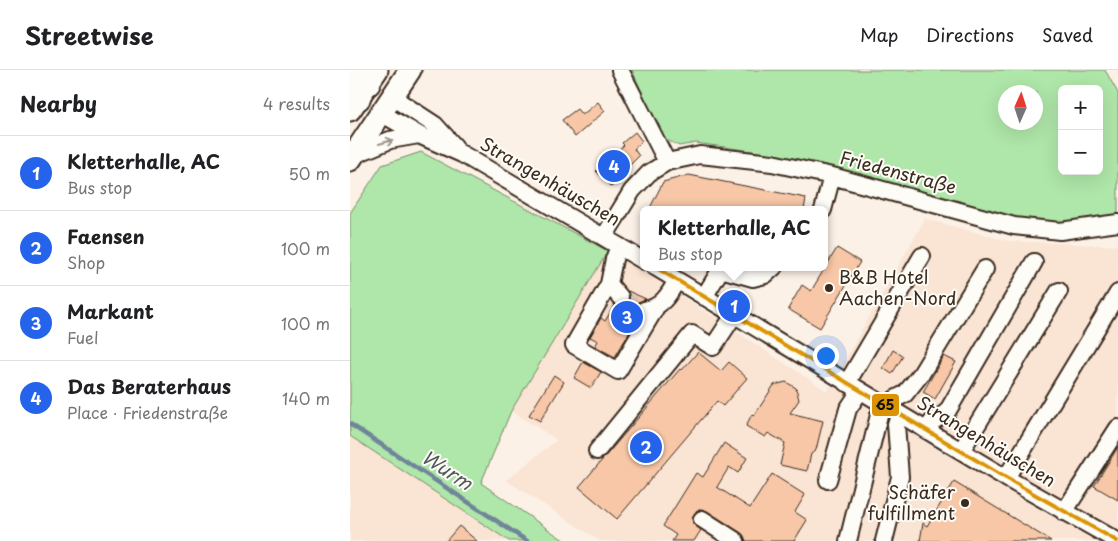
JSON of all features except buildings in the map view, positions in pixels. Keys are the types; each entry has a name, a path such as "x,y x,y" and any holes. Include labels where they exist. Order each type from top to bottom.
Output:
{"main road":[{"path":"352,158 410,70"},
{"path":"359,88 387,105"}],"street":[{"path":"620,70 667,162"},
{"name":"Strangenhäuschen","path":"387,105 419,135 462,154 619,246 640,255"},
{"name":"Strangenhäuschen","path":"387,105 435,125 462,154"},
{"path":"352,158 390,140 419,135"},
{"name":"Friedenstraße","path":"604,236 632,191 649,173 667,162 700,155 772,163 832,176 1014,226 1060,231 1118,223"},
{"path":"824,206 832,176"},
{"path":"619,246 614,259 609,284 574,344 618,371 649,309 670,293 677,280"},
{"path":"828,480 854,387 922,256"},
{"path":"926,430 932,422 946,412 1034,262"},
{"path":"884,541 900,477 896,424 891,409 895,399 905,394 921,374 985,269"},
{"name":"Strangenhäuschen","path":"662,271 1064,512 1115,535"},
{"path":"704,297 720,271"},
{"path":"728,271 753,278 770,271"},
{"path":"609,284 620,297"},
{"path":"961,451 1059,291"},
{"path":"1006,478 1118,293"},
{"path":"597,451 692,334 713,347 734,315"},
{"path":"848,541 879,415 891,409"},
{"path":"1064,512 1118,428"},
{"path":"702,519 736,541"}],"shaded area":[{"path":"925,219 1008,241 1118,246 1118,541 600,541 506,480 557,440 511,411 608,251 679,294 827,391"},
{"path":"350,436 509,541 350,541"}],"green space":[{"path":"632,70 1105,70 1118,93 1118,214 1060,222 1016,219 773,154 696,143 679,146 663,138"},
{"path":"421,152 608,251 511,411 481,483 565,541 509,541 350,436 350,213 382,165"}],"waterway":[{"name":"Wurm","path":"350,424 527,541"}],"tunnel":[{"path":"620,297 644,310"}],"transit line":[{"name":"65","path":"662,271 1006,478 1117,541"}],"place":[{"name":"Das Beraterhaus","path":"614,166"},
{"name":"B&B Hotel Aachen-Nord","path":"829,288"},
{"name":"Kletterhalle, AC","path":"734,306"},
{"name":"Markant","path":"627,317"},
{"name":"Faensen","path":"646,447"},
{"name":"Schäfer fulfillment","path":"965,503"}]}
